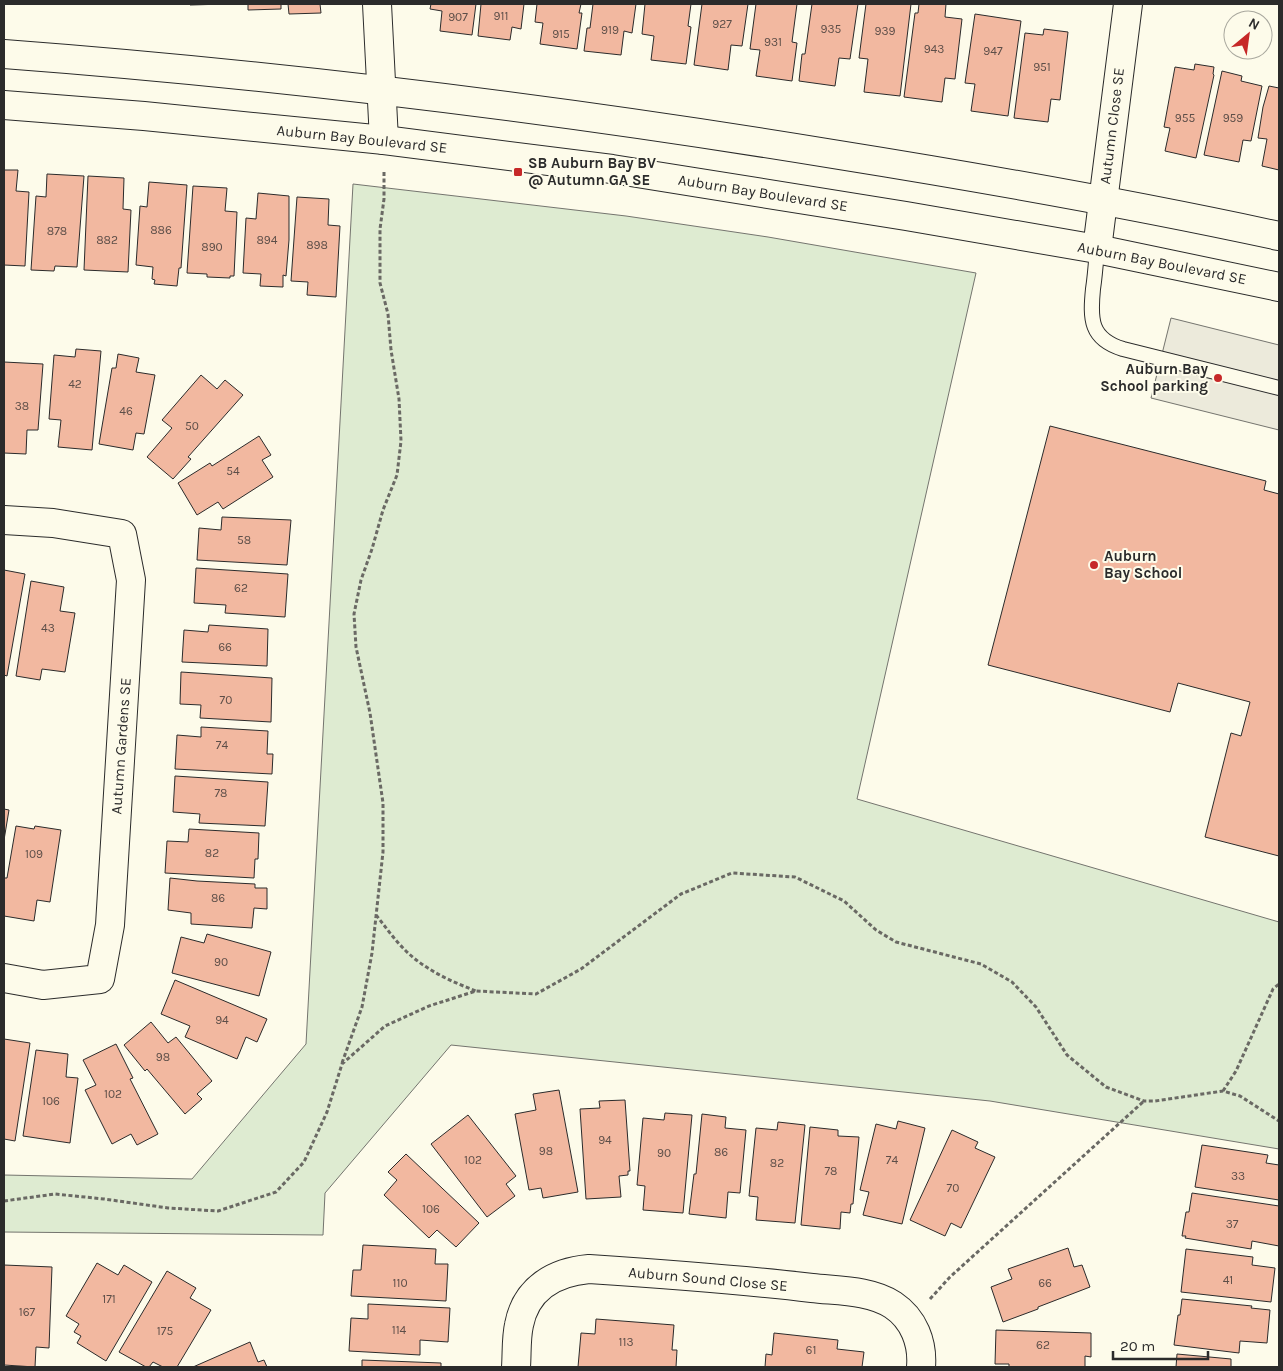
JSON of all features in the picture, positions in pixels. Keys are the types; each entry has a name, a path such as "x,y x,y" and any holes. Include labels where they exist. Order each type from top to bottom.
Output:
{"street":[{"path":"377,4 384,140"},
{"name":"Autumn Close SE","path":"1097,249 1128,4"},
{"path":"4,54 252,76 541,109 702,132 1103,200 1279,236"},
{"name":"Auburn Bay Boulevard SE","path":"4,105 144,116 384,140 612,169 1097,249 1279,287"},
{"name":"Autumn Gardens SE","path":"4,520 53,524 122,534 131,580 110,926 100,979 44,984 4,978"},
{"name":"Auburn Sound Close SE","path":"516,1367 519,1324 527,1303 534,1293 556,1276 572,1271 589,1269 740,1280 861,1294 883,1300 910,1321 919,1340 921,1367"}],"lane":[{"path":"1097,249 1091,314 1095,328 1110,344 1123,349 1279,388"}],"path":[{"path":"4,1201 55,1194 168,1208 218,1211 276,1192 304,1162 327,1112 362,1007 372,953 383,852 383,803 370,713 356,647 354,614 361,580 383,510 397,475 401,441 399,399 391,350 388,314 380,283 380,229 384,199 384,140"},
{"path":"376,914 404,949 425,966 448,980 476,991 536,994 581,969 681,894 732,873 795,877 844,901 876,930 896,942 981,964 1012,982 1036,1007 1067,1055 1106,1087 1144,1100 1155,1101 1223,1090 1240,1096 1279,1121"},
{"path":"1223,1090 1236,1071 1273,989 1279,984"},
{"path":"342,1064 385,1026 429,1006 476,991"},
{"path":"910,1321 950,1277 1144,1100"}],"green space":[{"path":"353,184 626,216 768,237 976,273 857,799 1279,922 1279,1149 990,1101 451,1045 325,1193 323,1235 4,1232 4,1175 192,1179 306,1044"}],"shaded area":[{"name":"Auburn Bay School parking","path":"1171,318 1279,345 1279,430 1151,398"}],"building":[{"path":"190,4 226,4 190,5"},
{"path":"248,4 281,4 281,9 248,10"},
{"path":"288,4 320,4 321,13 289,14"},
{"path":"431,4 476,4 472,35 440,31 442,11 430,9"},
{"path":"481,4 524,4 521,29 512,27 510,40 478,36"},
{"path":"537,4 581,4 579,13 582,13 577,49 540,44 543,23 535,22"},
{"path":"593,4 636,4 632,33 624,31 621,55 584,51 587,28 590,28"},
{"path":"645,4 691,4 688,26 691,27 686,64 651,60 654,36 642,34"},
{"path":"702,4 748,4 742,46 731,45 728,70 694,65"},
{"path":"756,4 797,4 792,42 797,43 792,81 756,76 760,50 750,49"},
{"path":"812,4 858,4 850,59 839,58 835,86 799,81 802,54 805,54"},
{"path":"866,4 911,4 900,96 864,92 868,59 859,58"},
{"path":"919,4 946,4 945,17 962,19 955,79 945,78 942,102 904,97 915,13 918,13"},
{"path":"975,14 1021,21 1008,116 971,111 975,84 965,83"},
{"path":"1044,29 1068,32 1060,100 1051,99 1048,122 1014,118 1025,33 1043,35"},
{"path":"1195,64 1214,67 1214,75 1196,158 1165,151 1170,128 1164,127 1175,67 1194,70"},
{"path":"1222,71 1242,76 1241,81 1262,86 1251,141 1243,140 1239,162 1204,155"},
{"path":"1269,86 1279,88 1279,170 1262,166 1267,139 1258,138 1263,107"},
{"path":"4,170 18,170 16,191 29,192 25,266 4,265"},
{"path":"47,174 84,176 77,267 55,266 54,271 31,270 36,196 46,197"},
{"path":"88,176 124,178 123,209 131,210 128,272 84,270"},
{"path":"149,182 187,185 181,268 179,268 177,286 154,284 155,280 152,279 153,267 136,265 140,206 147,207"},
{"path":"193,186 227,188 225,211 237,212 234,276 230,276 230,278 207,277 207,274 187,273"},
{"path":"258,193 289,196 289,240 286,276 283,275 283,287 260,286 261,274 243,273 246,218 256,219"},
{"path":"297,197 329,199 328,225 340,226 336,297 307,295 308,282 291,281"},
{"path":"76,349 101,351 92,450 58,447 61,420 49,419 54,355 75,357"},
{"path":"118,354 139,358 136,372 155,375 144,434 136,433 133,450 99,444 112,368 116,368"},
{"path":"4,362 43,364 38,430 27,430 26,454 4,453"},
{"path":"201,375 217,389 225,380 243,395 188,457 191,459 173,479 147,457 172,428 162,420"},
{"path":"1050,426 1266,481 1264,490 1279,494 1279,856 1205,837 1231,733 1241,736 1250,702 1178,683 1170,712 988,665"},
{"path":"259,436 271,455 262,460 273,477 223,509 218,502 197,515 178,483 210,463 212,466"},
{"path":"222,517 291,520 287,565 197,560 199,528 221,530"},
{"path":"196,568 288,574 285,617 225,613 226,605 194,603"},
{"path":"4,570 25,574 7,676 4,675"},
{"path":"31,581 64,587 60,611 75,613 65,672 42,669 40,680 16,676"},
{"path":"209,625 268,629 267,666 182,662 184,630 208,632"},
{"path":"181,672 272,678 271,722 200,718 201,705 180,704"},
{"path":"201,727 268,731 267,754 273,754 272,774 175,769 177,735 201,737"},
{"path":"175,776 268,782 265,826 199,823 200,814 173,812"},
{"path":"4,809 9,810 4,840"},
{"path":"16,826 34,829 35,826 61,830 50,902 37,900 34,921 4,916 4,878 7,878"},
{"path":"189,829 259,833 258,859 255,859 254,878 165,873 167,841 188,842"},
{"path":"170,878 255,884 255,888 267,888 267,909 254,908 252,928 191,924 191,913 168,910"},
{"path":"207,934 271,952 259,996 172,973 181,937 204,943"},
{"path":"175,980 267,1019 257,1042 246,1037 237,1059 185,1037 190,1026 161,1014"},
{"path":"151,1022 168,1043 176,1037 212,1081 197,1094 202,1099 185,1114 124,1045"},
{"path":"4,1039 30,1043 15,1141 4,1139"},
{"path":"116,1044 133,1078 130,1079 158,1134 137,1145 131,1134 112,1144 85,1090 96,1085 83,1060"},
{"path":"36,1050 68,1054 66,1077 78,1078 70,1143 23,1136"},
{"path":"559,1090 578,1192 543,1198 541,1188 529,1190 515,1114 536,1110 533,1094"},
{"path":"625,1100 630,1171 628,1171 628,1175 619,1176 621,1197 586,1199 580,1109 600,1108 599,1101"},
{"path":"665,1113 692,1115 683,1213 643,1210 645,1186 637,1185 643,1118 664,1120"},
{"path":"702,1114 726,1117 725,1128 746,1130 740,1193 728,1192 726,1218 689,1214 694,1174 696,1174"},
{"path":"468,1115 516,1176 506,1184 515,1196 487,1217 431,1144"},
{"path":"898,1121 925,1128 902,1224 863,1215 869,1192 860,1190 876,1124 896,1129"},
{"path":"778,1122 805,1125 795,1223 756,1220 758,1197 749,1196 756,1128 777,1130"},
{"path":"810,1127 838,1130 838,1136 859,1137 853,1204 851,1204 850,1213 841,1212 840,1229 801,1225"},
{"path":"952,1130 978,1142 975,1148 995,1157 961,1228 951,1223 945,1236 910,1220"},
{"path":"1202,1145 1268,1155 1266,1163 1279,1165 1279,1200 1195,1187"},
{"path":"406,1154 479,1223 456,1247 437,1230 429,1238 384,1195 397,1180 388,1172"},
{"path":"1192,1193 1279,1206 1279,1246 1252,1241 1251,1249 1185,1238 1186,1236 1182,1236 1186,1212 1189,1212"},
{"path":"363,1245 436,1249 435,1264 448,1264 446,1301 351,1296 353,1270 361,1270"},
{"path":"1068,1248 1074,1267 1082,1265 1090,1287 1003,1322 991,1287 1012,1279 1008,1269"},
{"path":"1186,1249 1253,1257 1252,1265 1275,1268 1271,1302 1181,1292"},
{"path":"97,1263 118,1275 124,1265 152,1282 106,1361 77,1343 81,1336 74,1332 79,1324 66,1316"},
{"path":"4,1265 52,1267 49,1348 36,1347 35,1367 4,1365"},
{"path":"167,1271 196,1288 190,1298 211,1310 177,1367 163,1367 153,1362 149,1367 146,1367 119,1352"},
{"path":"1182,1299 1252,1306 1251,1308 1270,1310 1267,1343 1240,1341 1239,1353 1174,1345"},
{"path":"368,1304 450,1308 448,1342 420,1340 420,1355 349,1351 351,1318 368,1319"},
{"path":"596,1319 674,1325 672,1350 677,1350 676,1367 578,1367 581,1333 595,1334"},
{"path":"996,1330 1091,1333 1091,1357 1085,1356 1085,1367 1009,1367 1009,1364 995,1364"},
{"path":"774,1333 838,1340 837,1349 864,1352 862,1367 765,1367 766,1354 772,1355"},
{"path":"250,1342 258,1362 264,1360 267,1367 193,1367"},
{"path":"1177,1354 1231,1359 1231,1367 1176,1367"},
{"path":"362,1360 441,1363 441,1367 362,1367"}],"place":[{"name":"SB Auburn Bay BV @ Autumn GA SE","path":"518,172"},
{"name":"Auburn Bay School parking","path":"1218,378"},
{"name":"Auburn Bay School","path":"1094,565"}]}
